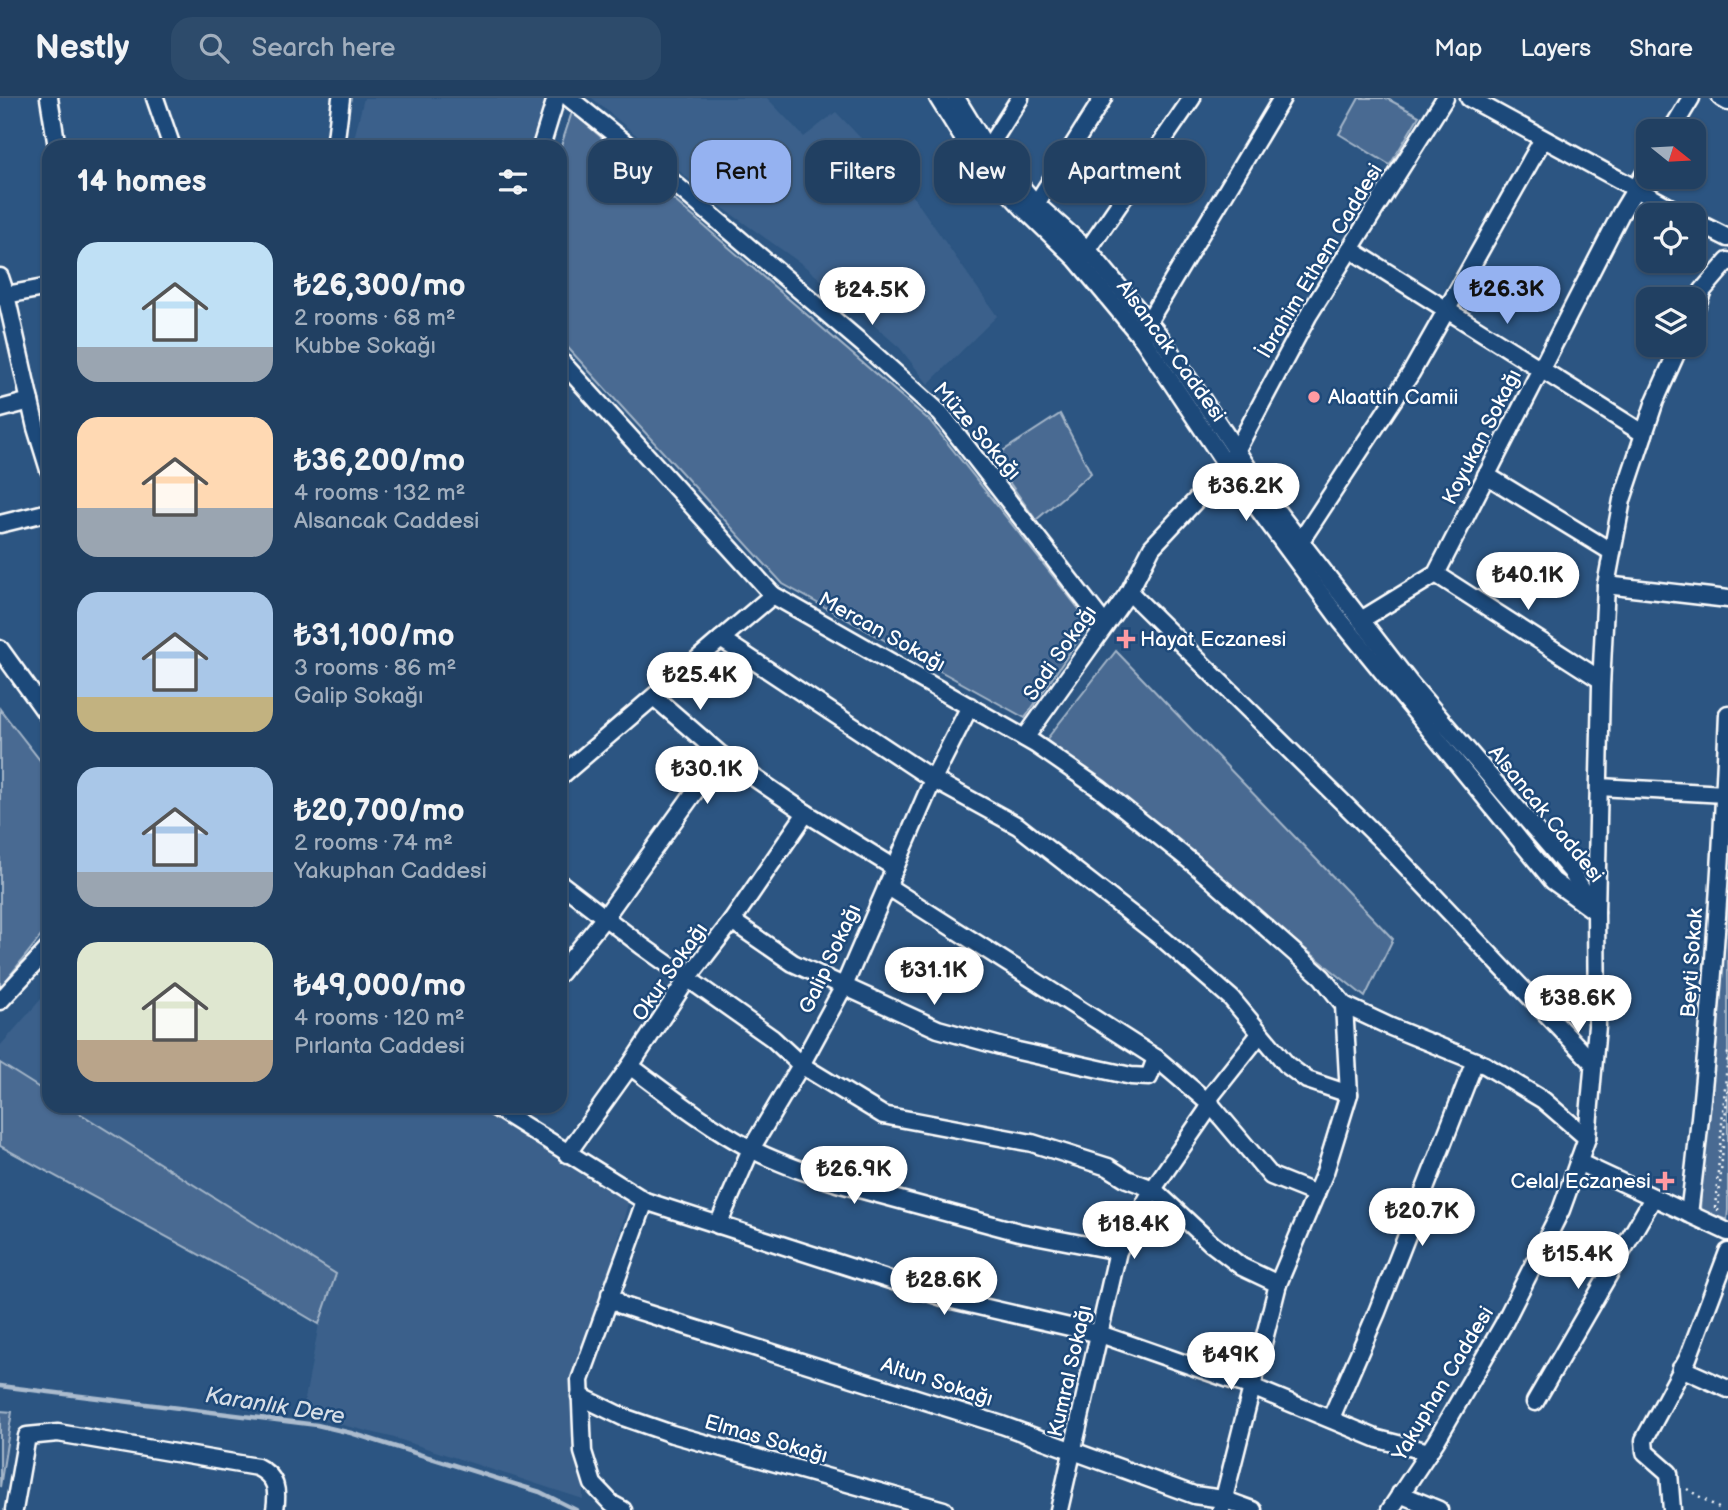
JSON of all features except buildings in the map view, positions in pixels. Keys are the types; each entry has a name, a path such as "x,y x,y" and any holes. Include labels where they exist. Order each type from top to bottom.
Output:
{"street":[{"path":"49,98 56,140"},
{"path":"155,98 170,140"},
{"path":"336,140 341,98"},
{"path":"543,140 556,98"},
{"name":"Müze Sokağı","path":"569,98 668,178 941,414 1105,625"},
{"name":"Alsancak Caddesi","path":"938,98 971,151 1023,208 1084,256 1228,466 1340,621 1553,881 1596,912"},
{"name":"Alsancak Caddesi","path":"956,98 983,140"},
{"path":"993,140 1020,98"},
{"path":"1036,204 1103,98"},
{"path":"1084,256 1192,98"},
{"path":"1148,322 1282,98"},
{"name":"İbrahim Ethem Caddesi","path":"1236,449 1308,316 1445,98"},
{"path":"1469,98 1660,203"},
{"path":"1678,119 1691,98"},
{"path":"1721,98 1728,102"},
{"path":"1300,542 1411,373 1543,139"},
{"name":"Koyukan Sokağı","path":"1436,574 1540,368 1635,190"},
{"name":"Alsancak Caddesi","path":"1030,197 1148,322 1300,542 1418,693 1571,871 1596,912"},
{"path":"1706,227 1728,238"},
{"path":"1350,249 1644,434"},
{"path":"1706,287 1728,261"},
{"path":"0,277 42,445"},
{"path":"3,296 42,288"},
{"name":"Yakuphan Caddesi","path":"1390,1510 1429,1452 1503,1325 1561,1210 1587,1139 1597,1026 1596,912 1601,680 1606,586 1622,500 1655,401 1675,357"},
{"name":"Mercan Sokağı","path":"567,368 773,596 1025,738 1100,789 1194,864 1322,977 1344,1004"},
{"path":"0,410 30,401"},
{"path":"1228,466 1236,449"},
{"name":"Sadi Sokağı","path":"1025,738 1129,592 1152,547 1228,466"},
{"path":"1486,475 1612,552"},
{"path":"0,524 42,514"},
{"path":"1361,620 1436,574 1601,680"},
{"path":"1606,586 1728,599"},
{"path":"1129,592 1385,844 1593,1063"},
{"path":"567,771 773,596"},
{"path":"721,639 934,779 1018,827 1163,939 1231,998 1287,1065 1307,1080 1349,1094"},
{"path":"0,649 42,707"},
{"path":"654,696 721,755 806,813 895,868"},
{"name":"Galip Sokağı","path":"718,1225 751,1149 802,1065 844,986 934,779 970,706"},
{"name":"Beyti Sokak","path":"1689,1214 1701,1122 1728,714"},
{"path":"567,964 605,917 721,755"},
{"path":"1599,787 1724,794"},
{"name":"Okur Sokağı","path":"567,1154 806,813"},
{"path":"887,886 1156,1058 1211,1105 1271,1176 1316,1194"},
{"path":"567,888 772,1038 802,1065 883,1115 1032,1143 1108,1167 1127,1179 1153,1189 1212,1244 1242,1267 1278,1284"},
{"path":"732,921 793,962 939,1029 1018,1051 1140,1077 1149,1077 1156,1058"},
{"path":"0,1001 42,956"},
{"path":"1222,1504 1278,1284 1316,1194 1349,1094 1344,1004 1391,1027 1475,1061 1543,1100 1587,1139"},
{"name":"Kumral Sokağı","path":"1059,1510 1118,1251 1153,1189 1211,1105 1210,1097 1260,1034"},
{"path":"1331,1418 1377,1312 1475,1061"},
{"path":"630,1066 687,1108 751,1149 837,1183 1018,1232 1118,1251"},
{"path":"503,1113 645,1201 952,1300 1100,1334 1252,1387 1378,1439 1429,1452"},
{"path":"1578,1162 1719,1228"},
{"path":"1535,1402 1653,1198"},
{"path":"623,1510 612,1504 593,1484 583,1452 580,1380 645,1201"},
{"path":"1672,1510 1669,1473 1644,1452 1644,1440 1688,1358 1728,1252"},
{"name":"Altun Sokağı","path":"610,1294 621,1305 1002,1425 1222,1504 1253,1510"},
{"path":"1681,1368 1728,1389"},
{"name":"Elmas Sokağı","path":"580,1396 624,1417 672,1434 944,1510"},
{"path":"14,1510 27,1436 58,1433 257,1468 270,1476 276,1486 278,1492 275,1510"},
{"path":"1400,1494 1439,1510"}],"path":[{"path":"1719,1228 1728,1051"},
{"path":"1719,1228 1728,1082"},
{"path":"1669,1478 1722,1510"}],"shaded area":[{"path":"364,98 545,98 532,140 354,140"},
{"path":"592,98 767,98 804,137 836,112 862,140 805,140 805,203 918,203 997,316 928,384 900,348 859,312 802,264 717,203 791,203 791,140 691,140 691,181 677,169 677,140 642,140"},
{"path":"1359,98 1386,98 1419,116 1390,165 1339,134"},
{"path":"572,112 604,140 588,140 588,203 677,203 930,421 1090,623 1025,718 783,584 567,347 567,140 563,140"},
{"path":"1060,414 1091,473 1036,520 992,458"},
{"path":"1116,651 1393,939 1365,997 1046,740"},
{"path":"0,709 42,763 42,935 0,988"},
{"path":"1728,748 1728,1210 1727,1220 1700,1210"},
{"path":"42,998 42,1090 0,1063 0,1046"},
{"path":"0,1063 42,1090 42,1113 79,1113 336,1274 319,1324 224,1268 0,1146"},
{"path":"79,1113 486,1113 629,1199 581,1378 583,1499 395,1438 302,1415 319,1324 335,1274"},
{"path":"0,1411 12,1412 0,1487"}],"waterway":[{"name":"Karanlık Dere","path":"0,1386 317,1425 351,1433 540,1492 576,1510"}],"place":[{"name":"Alaattin Camii","path":"1314,397"},
{"name":"Hayat Eczanesi","path":"1126,639"},
{"name":"Celal Eczanesi","path":"1665,1181"}]}
